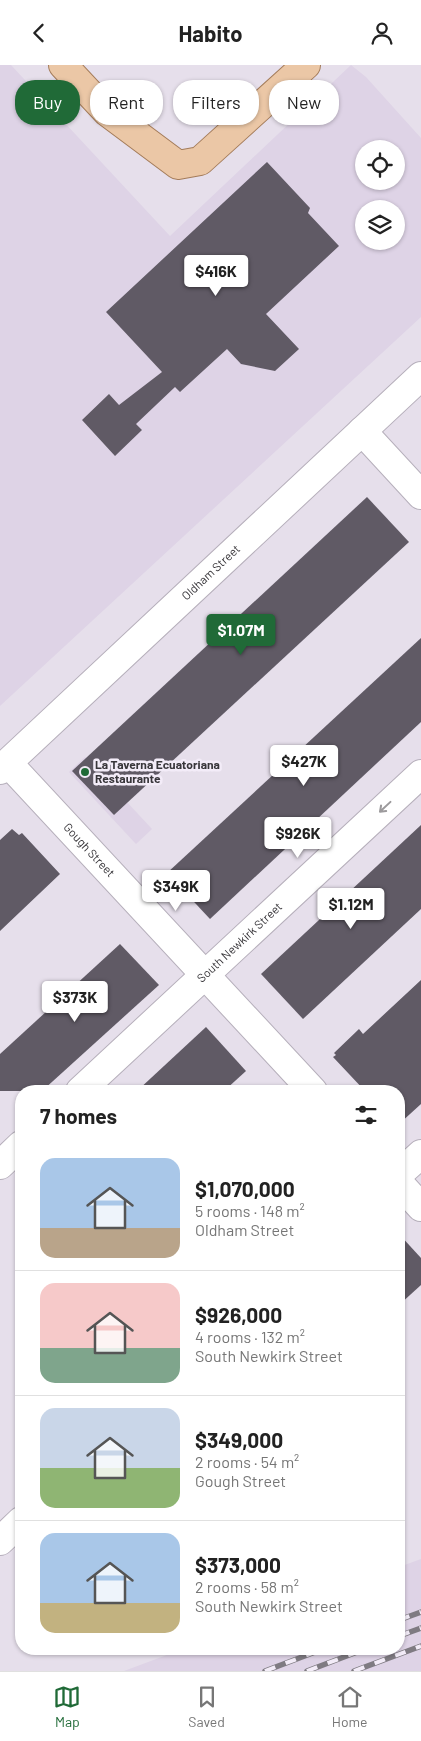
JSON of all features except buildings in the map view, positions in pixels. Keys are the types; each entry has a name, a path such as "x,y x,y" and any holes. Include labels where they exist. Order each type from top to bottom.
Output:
{"main road":[{"path":"63,65 107,112 178,165 200,161 306,65"}],"street":[{"name":"Oldham Street","path":"4,767 421,376"},
{"path":"362,431 421,495"},
{"name":"Gough Street","path":"4,767 206,975 307,1085"},
{"name":"South Newkirk Street","path":"87,1085 421,774"},
{"path":"0,1165 15,1151"},
{"path":"405,1169 421,1154"},
{"path":"405,1190 421,1207"},
{"path":"0,1541 15,1527"}],"shaded area":[{"path":"0,65 11,65 25,80 15,80 15,125 67,125 170,236 287,125 339,125 339,80 335,80 351,65 366,77 421,138 421,317 0,706"},
{"path":"85,757 152,829 136,844 69,772"},
{"path":"421,1559 421,1671 124,1671 167,1655 405,1655 405,1565"}],"railway":[{"path":"405,1618 421,1612"},
{"path":"405,1634 421,1628"},
{"path":"405,1652 421,1646"},
{"path":"265,1671 307,1655"},
{"path":"307,1671 349,1655"},
{"path":"354,1671 397,1655"}],"place":[{"name":"La Taverna Ecuatoriana Restaurante","path":"85,772"}]}
